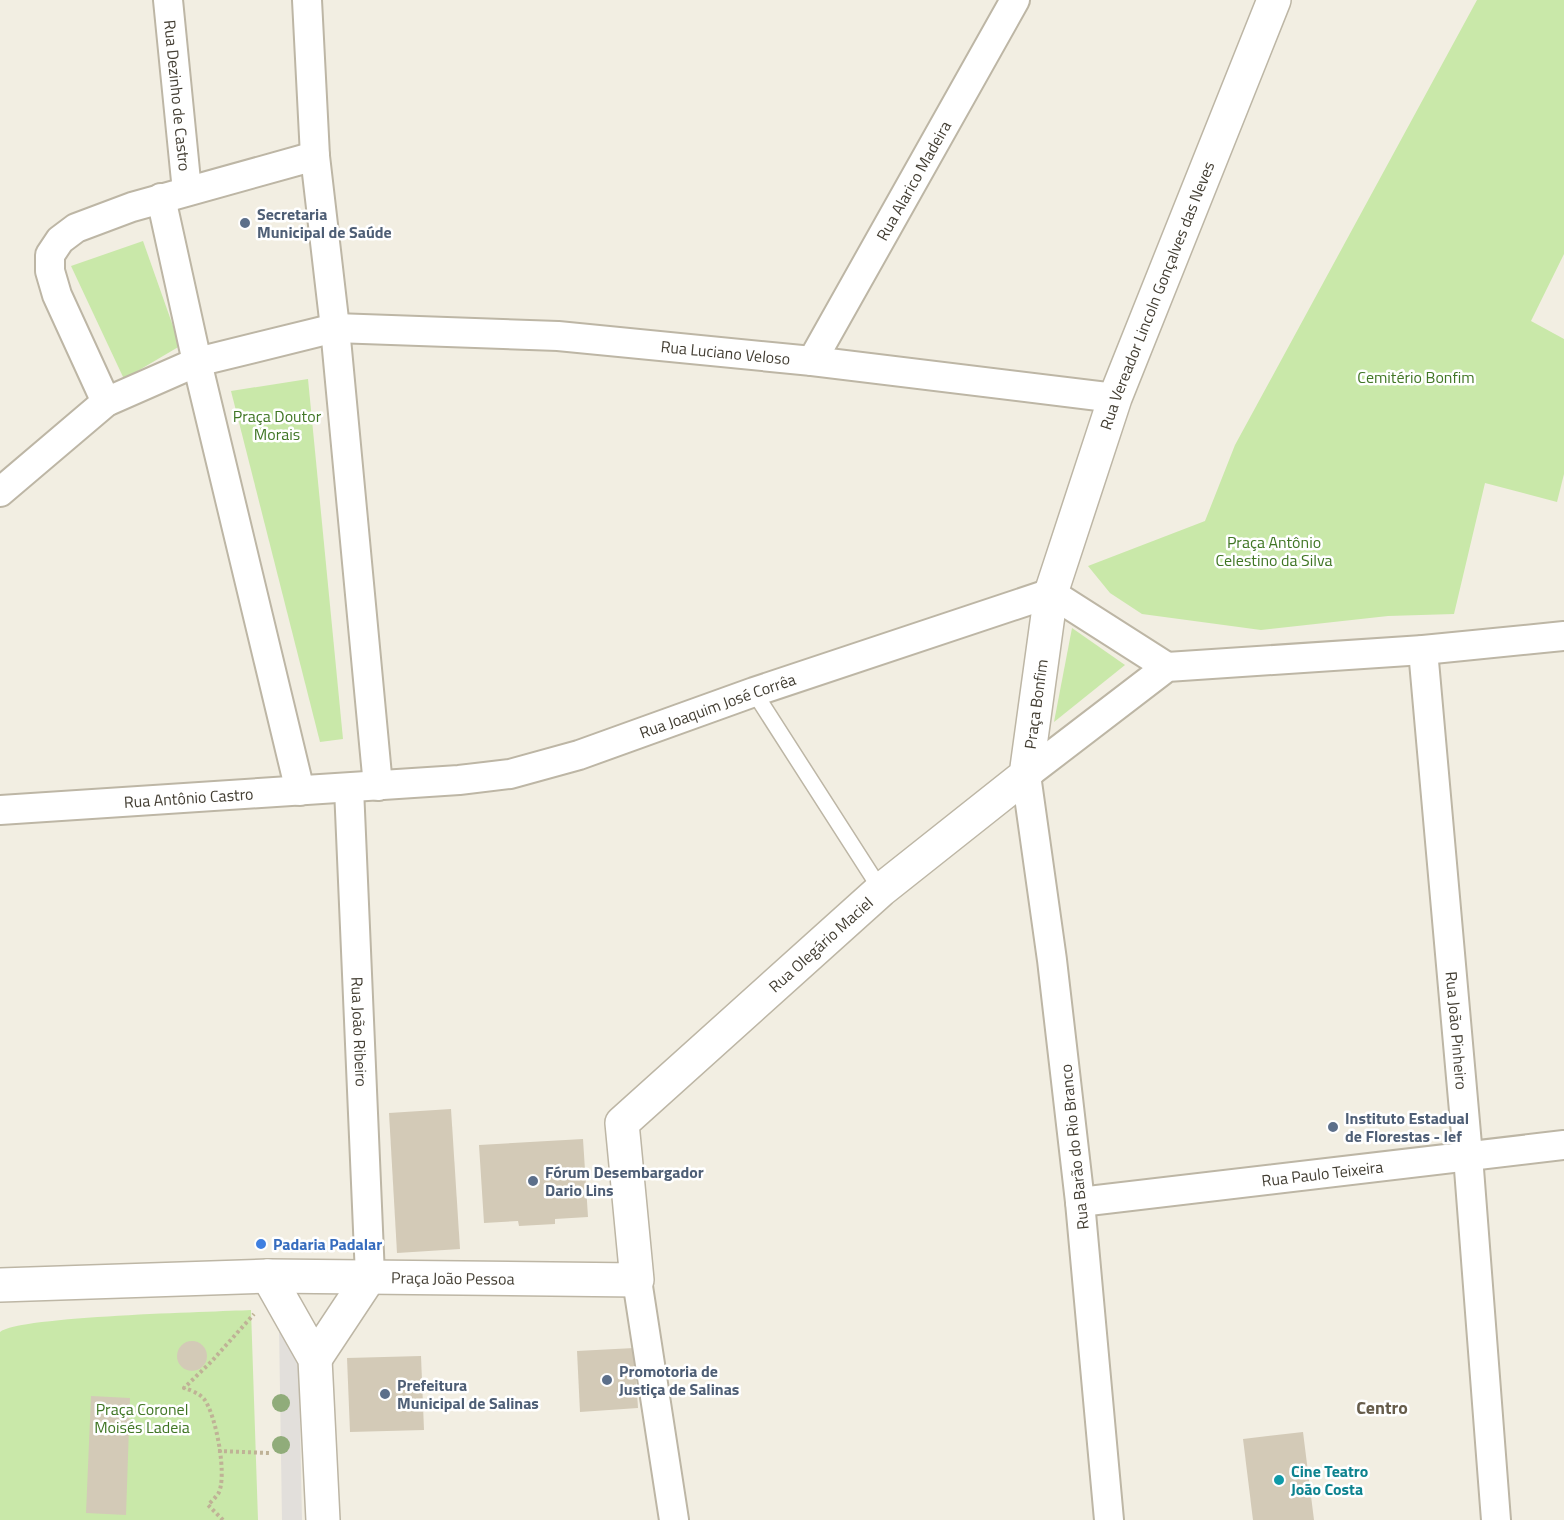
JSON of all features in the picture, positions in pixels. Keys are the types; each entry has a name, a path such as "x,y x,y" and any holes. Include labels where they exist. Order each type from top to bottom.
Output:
{"street":[{"name":"Rua Dezinho de Castro","path":"168,0 174,194"},
{"path":"307,0 315,156 335,328 378,786"},
{"name":"Rua Alarico Madeira","path":"812,361 1015,0"},
{"name":"Rua Vereador Lincoln Gonçalves das Neves","path":"1051,593 1115,398 1274,0"},
{"path":"106,402 57,295 50,271 50,255 60,240 76,228 174,194 315,156"},
{"path":"174,194 197,362 300,791"},
{"path":"0,492 106,402 197,362 335,328"},
{"name":"Rua Luciano Veloso","path":"335,328 558,336 812,361 1115,398"},
{"path":"1051,593 1167,667 1423,650 1564,636"},
{"name":"Rua Joaquim José Corrêa","path":"378,786 510,774 579,755 754,692 1051,593"},
{"name":"Praça Bonfim","path":"1026,775 1051,593"},
{"name":"Rua João Pinheiro","path":"1423,650 1468,1156 1496,1520"},
{"name":"Praça Bonfim","path":"1026,775 1167,667"},
{"name":"Rua Olegário Maciel","path":"637,1280 622,1123 881,890 1026,775"},
{"name":"Rua Barão do Rio Branco","path":"1026,775 1052,960 1080,1202 1109,1520"},
{"name":"Rua Antônio Castro","path":"0,810 378,786"},
{"name":"Rua João Ribeiro","path":"349,788 370,1276"},
{"name":"Rua Paulo Teixeira","path":"1080,1202 1564,1145"},
{"path":"2,1286 268,1276 315,1359 323,1520"},
{"name":"Praça João Pessoa","path":"268,1276 637,1280"},
{"path":"315,1359 370,1276"},
{"path":"637,1280 674,1520"}],"lane":[{"path":"754,692 881,890"}],"path":[{"path":"223,1520 208,1505 218,1494 221,1484 214,1422 204,1399 183,1388 211,1362 255,1313"},
{"path":"218,1451 269,1453"}],"green space":[{"name":"Cemitério Bonfim","path":"1477,0 1564,0 1564,254 1531,321 1564,339 1564,474 1557,502 1485,483 1454,614 1388,616 1261,630 1142,614 1110,593 1088,566 1205,521 1235,445"},
{"path":"143,241 180,346 124,379 71,266"},
{"name":"Praça Doutor Morais","path":"308,379 343,739 320,742 231,391"},
{"path":"1072,628 1125,665 1054,722"},
{"name":"Praça Coronel Moisés Ladeia","path":"251,1310 258,1520 0,1520 0,1332 42,1322"}],"shaded area":[{"path":"298,1326 302,1520 282,1520 279,1327"}],"building":[{"path":"451,1109 460,1249 397,1253 389,1113"},
{"name":"Fórum Desembargador Dario Lins","path":"583,1139 588,1217 555,1219 555,1224 519,1226 518,1221 484,1223 479,1145"},
{"path":"192,1341 198,1342 206,1350 206,1362 198,1370 192,1371 186,1370 178,1362 177,1356 178,1350 186,1342"},
{"name":"Promotoria de Justiça de Salinas","path":"634,1348 638,1408 580,1412 577,1351"},
{"name":"Prefeitura Municipal de Salinas","path":"421,1356 424,1430 350,1432 347,1358"},
{"path":"91,1396 130,1398 126,1515 86,1513"},
{"name":"Cine Teatro João Costa","path":"1303,1432 1314,1520 1253,1520 1243,1439"}],"place":[{"name":"Secretaria Municipal de Saúde","path":"245,223"},
{"name":"Instituto Estadual de Florestas - Ief","path":"1333,1127"},
{"name":"Fórum Desembargador Dario Lins","path":"533,1181"},
{"name":"Padaria Padalar","path":"261,1244"},
{"name":"Promotoria de Justiça de Salinas","path":"607,1380"},
{"name":"Prefeitura Municipal de Salinas","path":"385,1394"},
{"name":"Cine Teatro João Costa","path":"1279,1480"}],"district":[{"name":"Centro","path":"1382,1407"}],"park label":[{"name":"Praça Antônio Celestino da Silva","path":"1274,551"}]}
